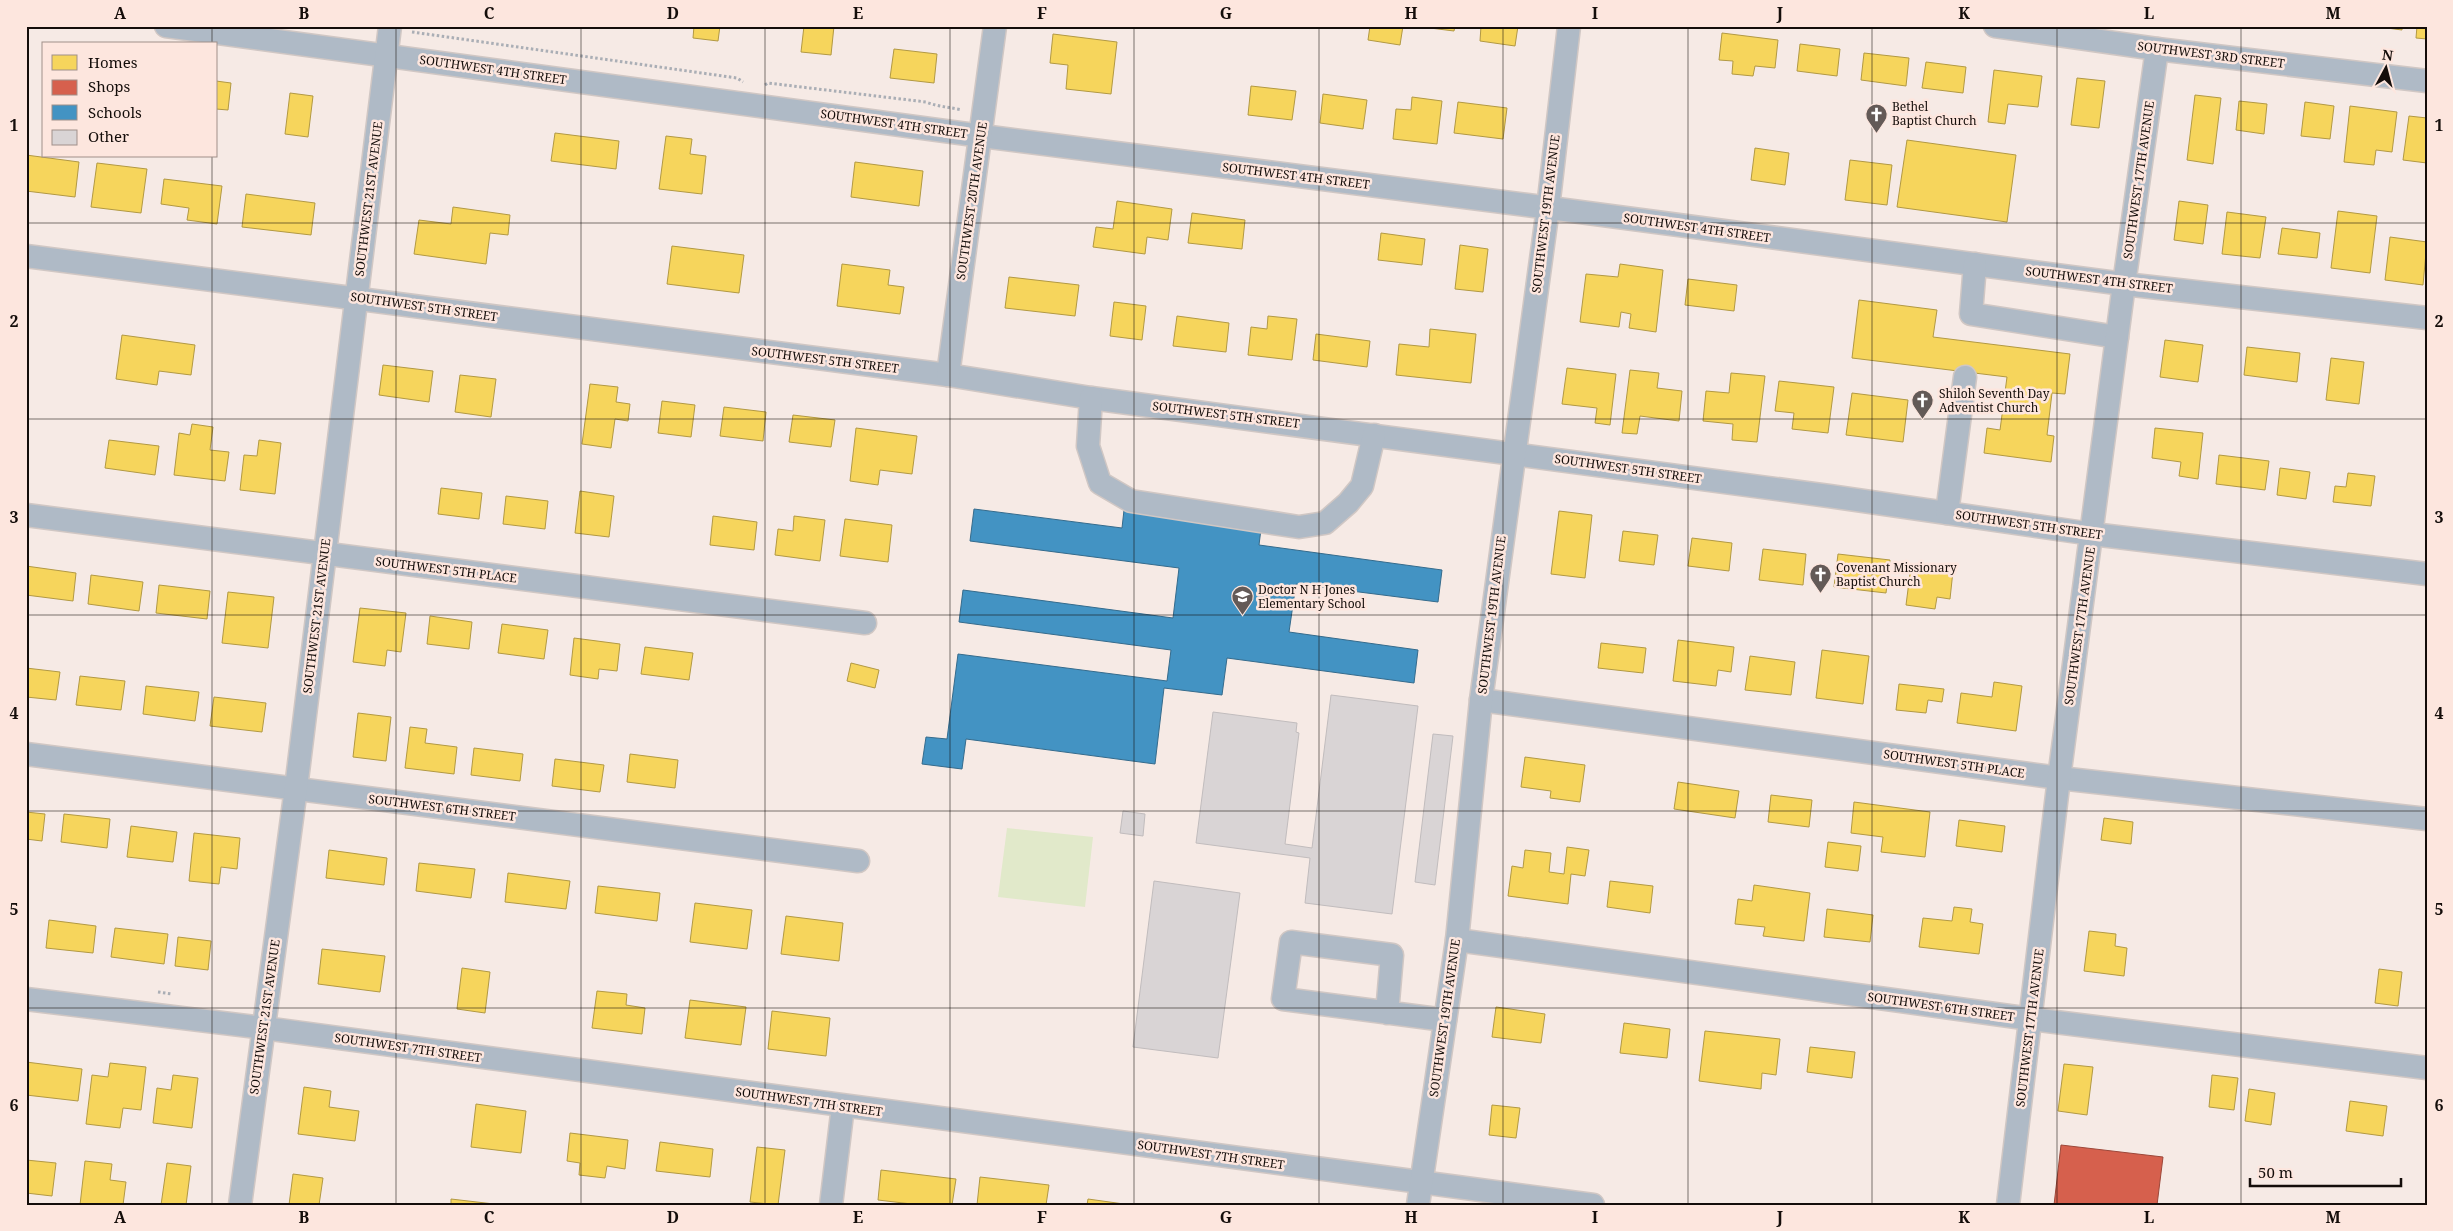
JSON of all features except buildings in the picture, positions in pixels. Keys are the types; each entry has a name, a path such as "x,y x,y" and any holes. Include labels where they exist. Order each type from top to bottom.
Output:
{"street":[{"name":"SOUTHWEST 4TH STREET","path":"166,26 982,136 2124,284 2427,318"},
{"name":"SOUTHWEST 21ST AVENUE","path":"240,1205 296,788 390,26"},
{"name":"SOUTHWEST 20TH AVENUE","path":"948,375 982,136 995,26"},
{"name":"SOUTHWEST 19TH AVENUE","path":"1420,1194 1457,940 1481,700 1548,208 1569,26"},
{"name":"SOUTHWEST 3RD STREET","path":"1995,26 2157,49 2427,81"},
{"name":"SOUTHWEST 17TH AVENUE","path":"2008,1205 2059,778 2157,49"},
{"name":"SOUTHWEST 5TH STREET","path":"26,256 948,375 1091,398 2092,534 2427,574"},
{"path":"1975,264 1970,314 2117,337"},
{"path":"1947,513 1966,377"},
{"path":"1091,398 1088,446 1100,482 1131,501 1299,528 1325,523 1348,504 1362,486 1374,435"},
{"name":"SOUTHWEST 5TH PLACE","path":"26,515 325,555 866,623"},
{"name":"SOUTHWEST 5TH PLACE","path":"1481,700 2059,778 2427,819"},
{"name":"SOUTHWEST 6TH STREET","path":"26,754 858,861"},
{"name":"SOUTHWEST 6TH STREET","path":"1457,940 2031,1019 2427,1068"},
{"path":"1387,1013 1392,955 1290,942 1283,999 1387,1013 1445,1020"},
{"name":"SOUTHWEST 7TH STREET","path":"26,999 264,1028 843,1106 1420,1194 1593,1205"},
{"path":"831,1205 843,1106"}],"path":[{"path":"412,32 737,78 750,86"},
{"path":"761,88 768,83 926,102 940,108 949,107 965,110"}],"green space":[{"path":"1007,828 1093,837 1085,907 998,897"}],"place":[{"name":"Bethel Baptist Church","path":"1876,133"},
{"name":"Shiloh Seventh Day Adventist Church","path":"1923,420"},
{"name":"Covenant Missionary Baptist Church","path":"1820,594"},
{"name":"Doctor N H Jones Elementary School","path":"1242,616"}]}
